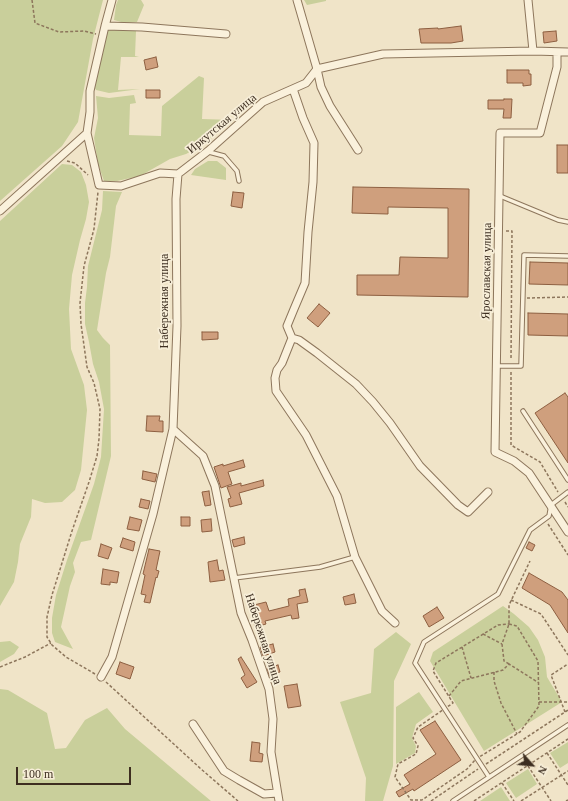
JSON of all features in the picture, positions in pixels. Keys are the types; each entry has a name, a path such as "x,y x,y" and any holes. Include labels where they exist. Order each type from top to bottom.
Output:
{"street":[{"path":"112,0 102,36 90,91 90,112 87,133 99,186 121,186 160,174 178,174"},
{"path":"297,0 321,87 330,106 358,150"},
{"path":"528,0 533,51"},
{"path":"105,26 142,27 226,34"},
{"path":"317,69 383,54 533,51 568,52"},
{"name":"Ярославская улица","path":"551,505 529,473 514,461 495,452 500,133 540,133 557,67 556,52"},
{"name":"Иркутская улица","path":"178,174 208,151 263,102 306,83 317,69"},
{"path":"294,89 302,118 314,143 313,182 305,283 287,326 292,338 282,363 277,370 275,378 276,391 306,435 337,496 354,557 382,611 395,623"},
{"path":"0,211 87,133"},
{"name":"Набережная улица","path":"101,677 112,657 152,514 173,429 177,326 176,199 178,174"},
{"path":"292,338 299,340 356,384 390,423 420,466 458,505 468,512 488,492"},
{"name":"Набережная улица","path":"173,429 203,456 215,486 241,612 269,689 273,719 271,752 279,801"},
{"path":"551,505 568,532"},
{"path":"193,724 224,771 264,794 277,793"}],"lane":[{"path":"208,151 224,156 237,171 239,181"},
{"path":"499,195 558,220 568,222"},
{"path":"496,366 521,366 524,255 568,256"},
{"path":"523,411 568,480"},
{"path":"489,777 415,663 424,642 498,594 530,530 549,516 551,505 568,492"},
{"path":"234,578 320,567 354,557"},
{"path":"453,801 568,724"}],"path":[{"path":"32,0 35,23 58,32 84,31 102,36"},
{"path":"58,160 75,163 89,175"},
{"path":"99,186 94,229 84,266 80,303 81,324 87,367 94,383 100,409 99,439 97,456 52,595 47,617 47,637 52,646 66,657 101,677 238,801"},
{"path":"523,299 568,297"},
{"path":"545,519 568,555"},
{"path":"530,561 509,605 509,624 502,644 504,661 539,684"},
{"path":"511,600 541,614 568,655"},
{"path":"509,624 516,626 538,661 539,706 520,732 476,759 467,769 422,800 412,800 395,777 398,764 416,754 418,746 413,738 418,727 453,703 448,696 433,671 436,663 498,625 509,624"},
{"path":"483,634 502,644"},
{"path":"0,667 25,657 51,643"},
{"path":"462,647 471,678"},
{"path":"448,696 461,680 503,670 509,664"},
{"path":"565,712 551,675 568,664"},
{"path":"494,672 494,681 501,703 517,734"},
{"path":"539,702 568,702"},
{"path":"431,801 568,710"},
{"path":"474,801 568,739"},
{"path":"547,753 568,785"},
{"path":"528,766 551,801"},
{"path":"521,801 568,770"},
{"path":"502,783 514,801"}],"green space":[{"path":"0,0 103,0 93,39 78,122 62,146 0,201"},
{"path":"118,0 141,0 144,5 137,22 125,23 114,20"},
{"path":"304,0 326,0 326,1 307,5"},
{"path":"119,29 136,31 135,56 139,57 121,57 118,90 140,89 109,93 96,90 94,87 104,41 108,30"},
{"path":"199,76 204,78 202,119 234,120 203,145 186,154 170,159 140,176 117,181 104,181 98,164 94,138 98,118 96,96 109,98 134,95 136,103 130,104 129,135 161,136 162,106"},
{"path":"208,161 217,161 226,168 226,180 191,175 195,169"},
{"path":"62,164 72,165 81,172 86,185 89,202 72,275 69,309 71,349 84,385 87,410 81,470 75,490 62,502 45,503 32,499 31,517 20,544 14,582 0,606 0,221"},
{"path":"103,191 122,192 116,206 110,257 97,330 110,345 111,456 91,540 81,542 73,563 75,572 70,586 61,627 73,649 55,642 52,633 52,618 56,595 94,484 101,457 104,409 85,324 85,303 88,266 102,210"},
{"path":"503,606 529,627 538,640 545,657 547,677 562,702 484,751 430,661 433,652"},
{"path":"396,632 411,644 394,681 393,766 383,801 365,801 366,778 340,702 371,693 374,649"},
{"path":"10,641 19,647 14,654 0,662 0,642"},
{"path":"0,689 8,690 47,713 55,749 66,748 85,720 107,708 125,729 211,801 0,801"},
{"path":"419,692 433,712 416,724 412,738 416,746 415,753 396,764 396,707"},
{"path":"568,742 568,763 560,768 550,753"},
{"path":"528,769 537,784 516,798 506,783"},
{"path":"501,787 510,801 480,801"}],"building":[{"path":"461,26 463,41 451,43 421,43 419,29 438,29"},
{"path":"556,31 557,41 544,43 543,32"},
{"path":"156,57 158,67 146,70 144,60"},
{"path":"507,70 529,70 529,74 531,74 531,85 523,86 523,83 507,83"},
{"path":"146,90 160,90 160,98 146,98"},
{"path":"512,99 511,118 503,118 504,109 488,109 488,100"},
{"path":"557,145 568,145 568,173 557,173"},
{"path":"353,187 469,189 468,297 357,295 357,275 399,275 400,257 448,258 448,208 388,207 388,214 352,213"},
{"path":"233,192 244,193 242,208 231,206"},
{"path":"530,262 568,263 568,285 529,284"},
{"path":"319,304 330,313 318,327 307,318"},
{"path":"528,313 568,314 568,336 528,335"},
{"path":"202,332 218,332 218,339 202,340"},
{"path":"565,393 568,397 568,463 535,413"},
{"path":"147,416 160,416 159,421 163,421 163,432 146,431"},
{"path":"243,460 245,467 228,472 232,484 221,488 214,467"},
{"path":"143,471 157,474 155,482 142,479"},
{"path":"263,480 264,486 239,493 242,504 230,507 228,499 231,498 227,487 241,483 241,486"},
{"path":"209,491 211,505 205,506 202,492"},
{"path":"141,499 150,501 148,509 139,507"},
{"path":"130,517 142,520 139,531 127,529"},
{"path":"181,517 190,517 190,526 181,526"},
{"path":"211,519 212,531 202,532 201,520"},
{"path":"244,537 245,544 234,547 232,540"},
{"path":"123,538 135,542 133,551 120,547"},
{"path":"529,542 535,545 532,551 526,548"},
{"path":"101,544 112,548 108,559 98,556"},
{"path":"149,549 160,551 156,570 159,571 157,578 156,577 150,603 144,602 146,595 141,594 145,575 143,574"},
{"path":"217,560 219,571 223,570 225,580 210,582 208,562"},
{"path":"103,569 119,572 117,583 110,582 110,585 101,584"},
{"path":"529,573 562,592 568,600 568,633 550,605 522,588"},
{"path":"305,589 308,602 297,604 299,618 292,619 291,615 265,621 266,624 255,627 250,606 266,602 269,611 289,606 288,599 300,596 299,590"},
{"path":"354,594 356,603 345,605 343,597"},
{"path":"437,607 444,618 429,627 423,616"},
{"path":"273,644 275,652 263,656 260,647"},
{"path":"241,657 257,682 247,688 241,678 245,675 238,659"},
{"path":"120,662 134,667 130,679 116,674"},
{"path":"278,665 280,672 269,675 267,668"},
{"path":"297,684 301,706 288,708 284,686"},
{"path":"435,721 461,760 414,791 413,789 399,797 396,792 410,784 404,775 436,754 420,730"},
{"path":"252,742 260,743 259,753 263,754 262,762 250,761"}]}
